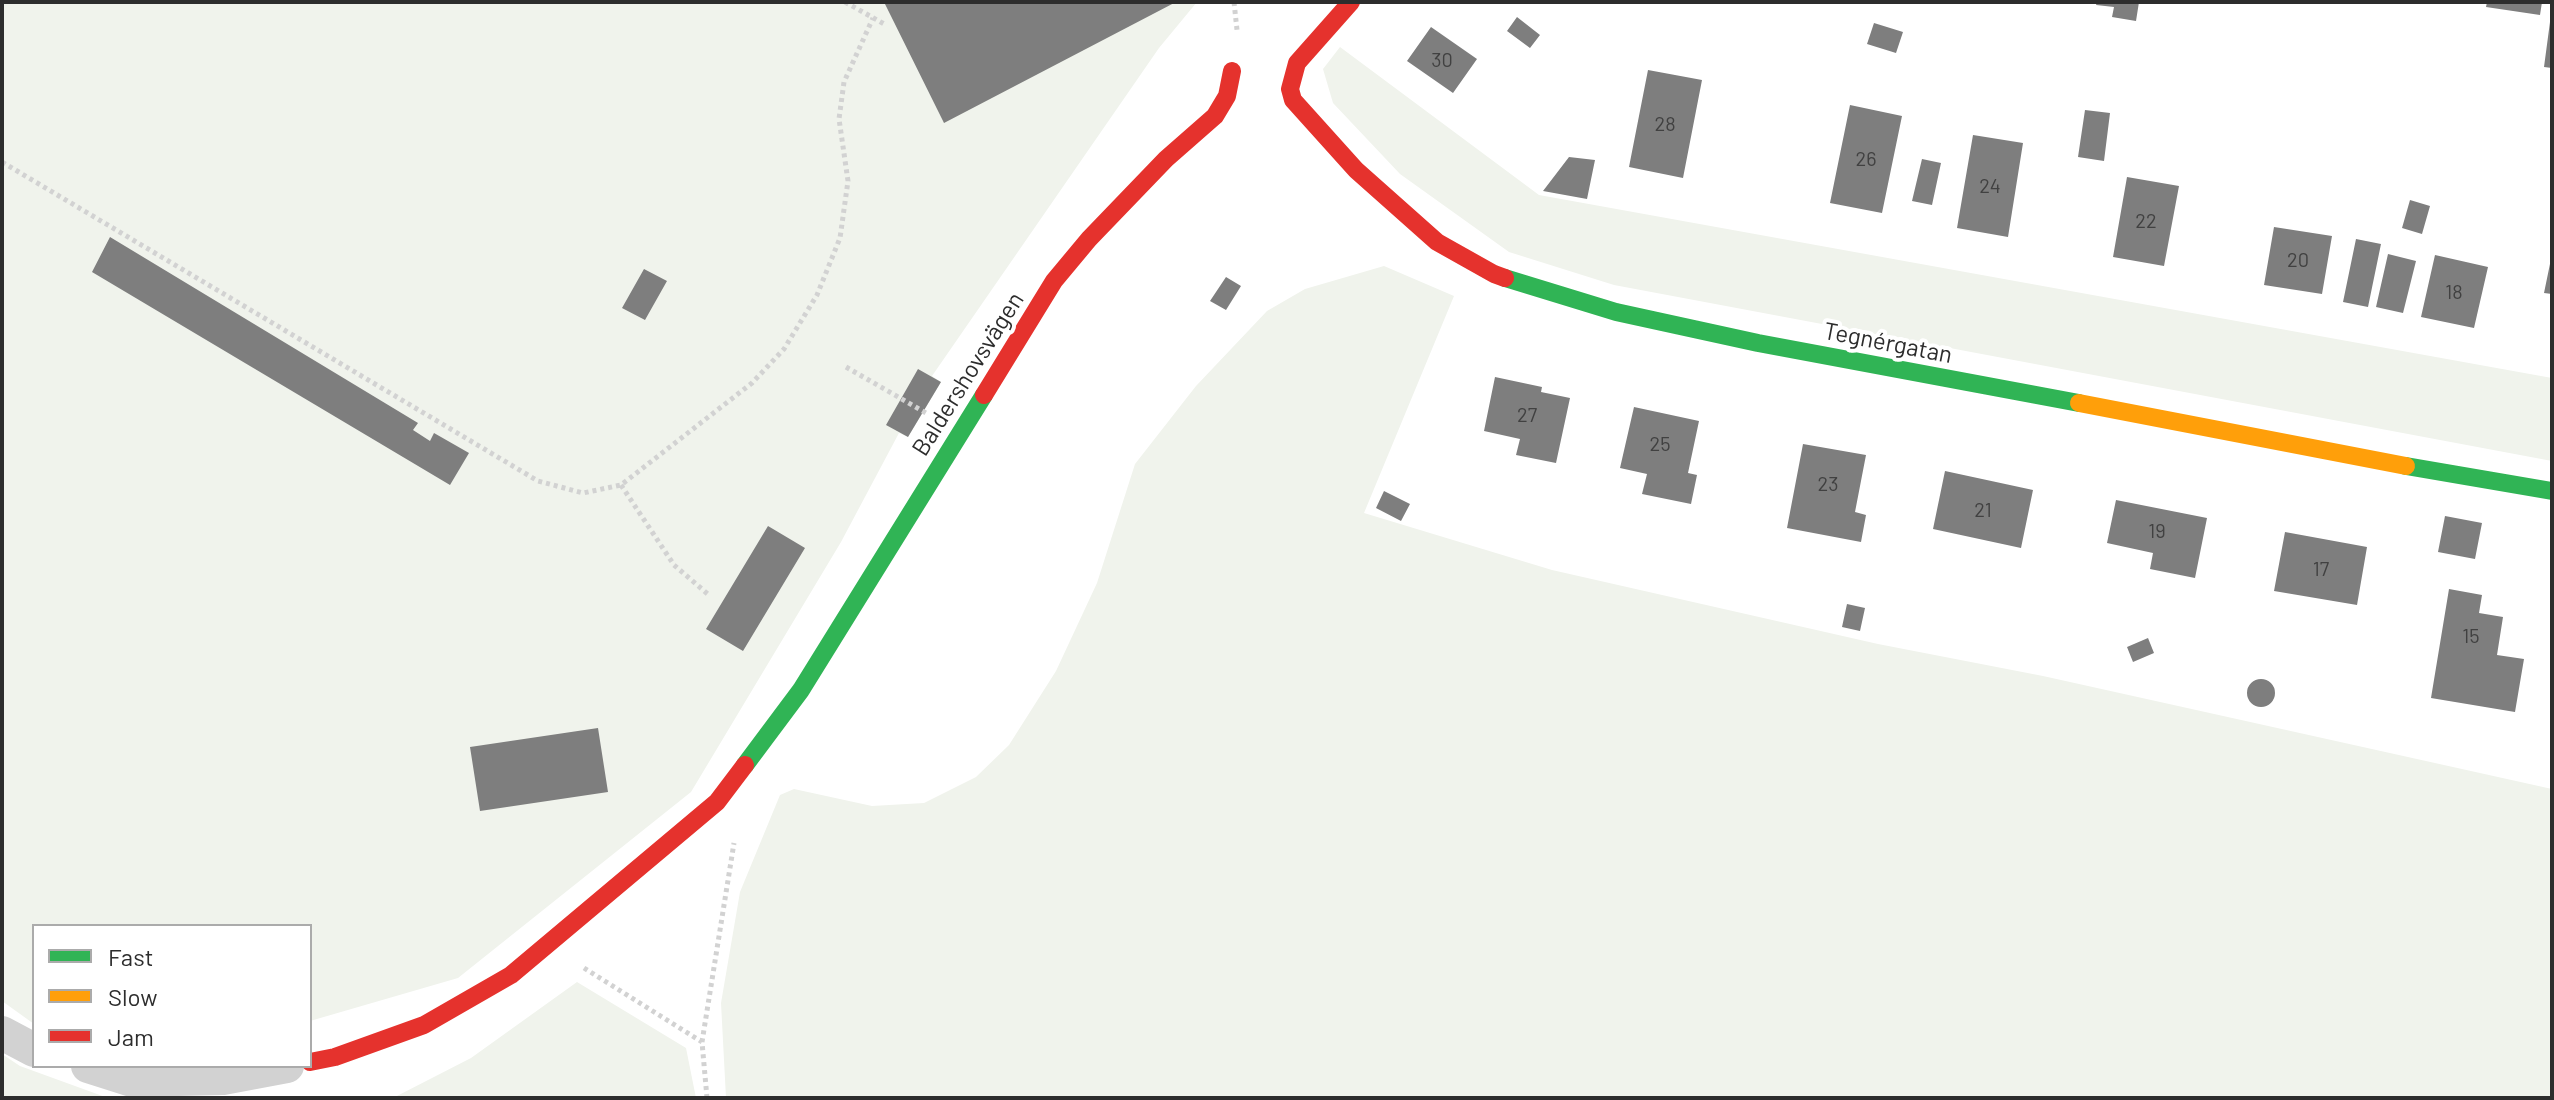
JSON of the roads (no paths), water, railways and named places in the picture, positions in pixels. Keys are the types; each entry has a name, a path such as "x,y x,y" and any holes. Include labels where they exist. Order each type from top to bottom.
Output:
{"street":[{"name":"Tegnérgatan","path":"1351,2 1297,63 1291,76 1293,100 1356,170 1437,242 1494,274 1616,312 1758,343 2255,436 2333,454 2552,491"},
{"name":"Baldershovsvägen","path":"312,1062 335,1057 424,1025 511,975 717,802 801,690 1054,281 1089,239 1166,159 1215,116 1227,96 1232,71"},
{"path":"2,1033 32,1049"},
{"path":"94,1068 132,1080 223,1078 276,1068"}]}
